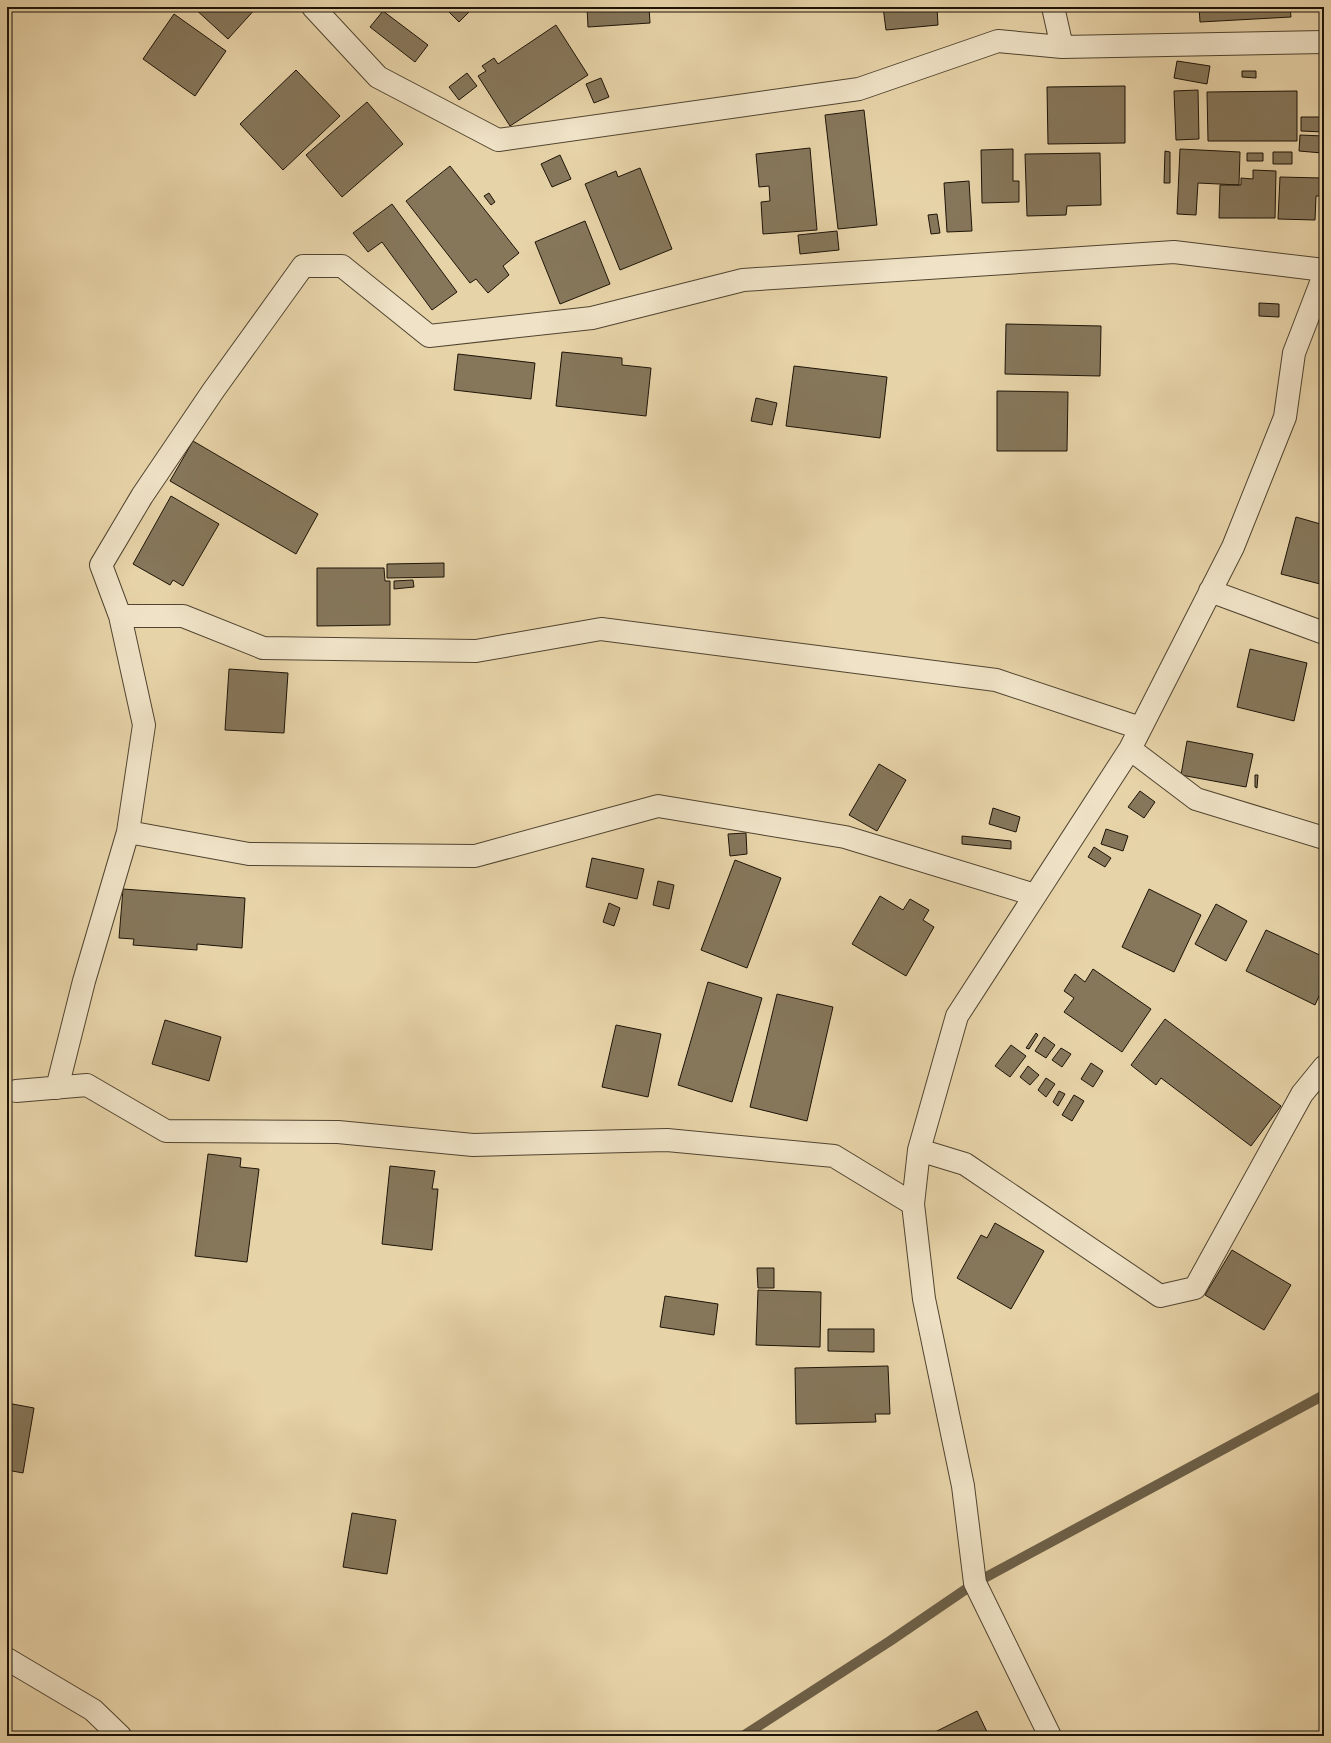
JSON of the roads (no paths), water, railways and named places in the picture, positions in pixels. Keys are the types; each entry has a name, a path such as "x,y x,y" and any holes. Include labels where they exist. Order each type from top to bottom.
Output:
{"street":[{"path":"313,7 378,77 498,140 859,89 998,41 1062,47 1324,42"},
{"path":"1053,7 1062,47"},
{"path":"56,1088 84,981 128,832 144,725 120,616 101,565 142,496 303,266 342,266 429,336 592,318 743,280 1174,252 1324,270"},
{"path":"1050,1736 975,1583 963,1486 924,1299 913,1204 919,1150 957,1016 1130,749 1233,547 1285,417 1294,353 1324,275"},
{"path":"1210,592 1324,633"},
{"path":"120,616 183,616 263,648 476,651 601,629 996,680 1140,728"},
{"path":"1130,749 1196,799 1324,838"},
{"path":"128,832 249,854 475,856 658,806 845,837 1035,895"},
{"path":"919,1150 964,1164 1160,1296 1195,1288 1302,1094 1324,1067"},
{"path":"16,1091 88,1086 166,1131 338,1132 473,1145 667,1140 834,1156 913,1204"},
{"path":"7,1659 94,1710 120,1736"}],"waterway":[{"path":"743,1736 890,1641 975,1583 1324,1395"}]}
